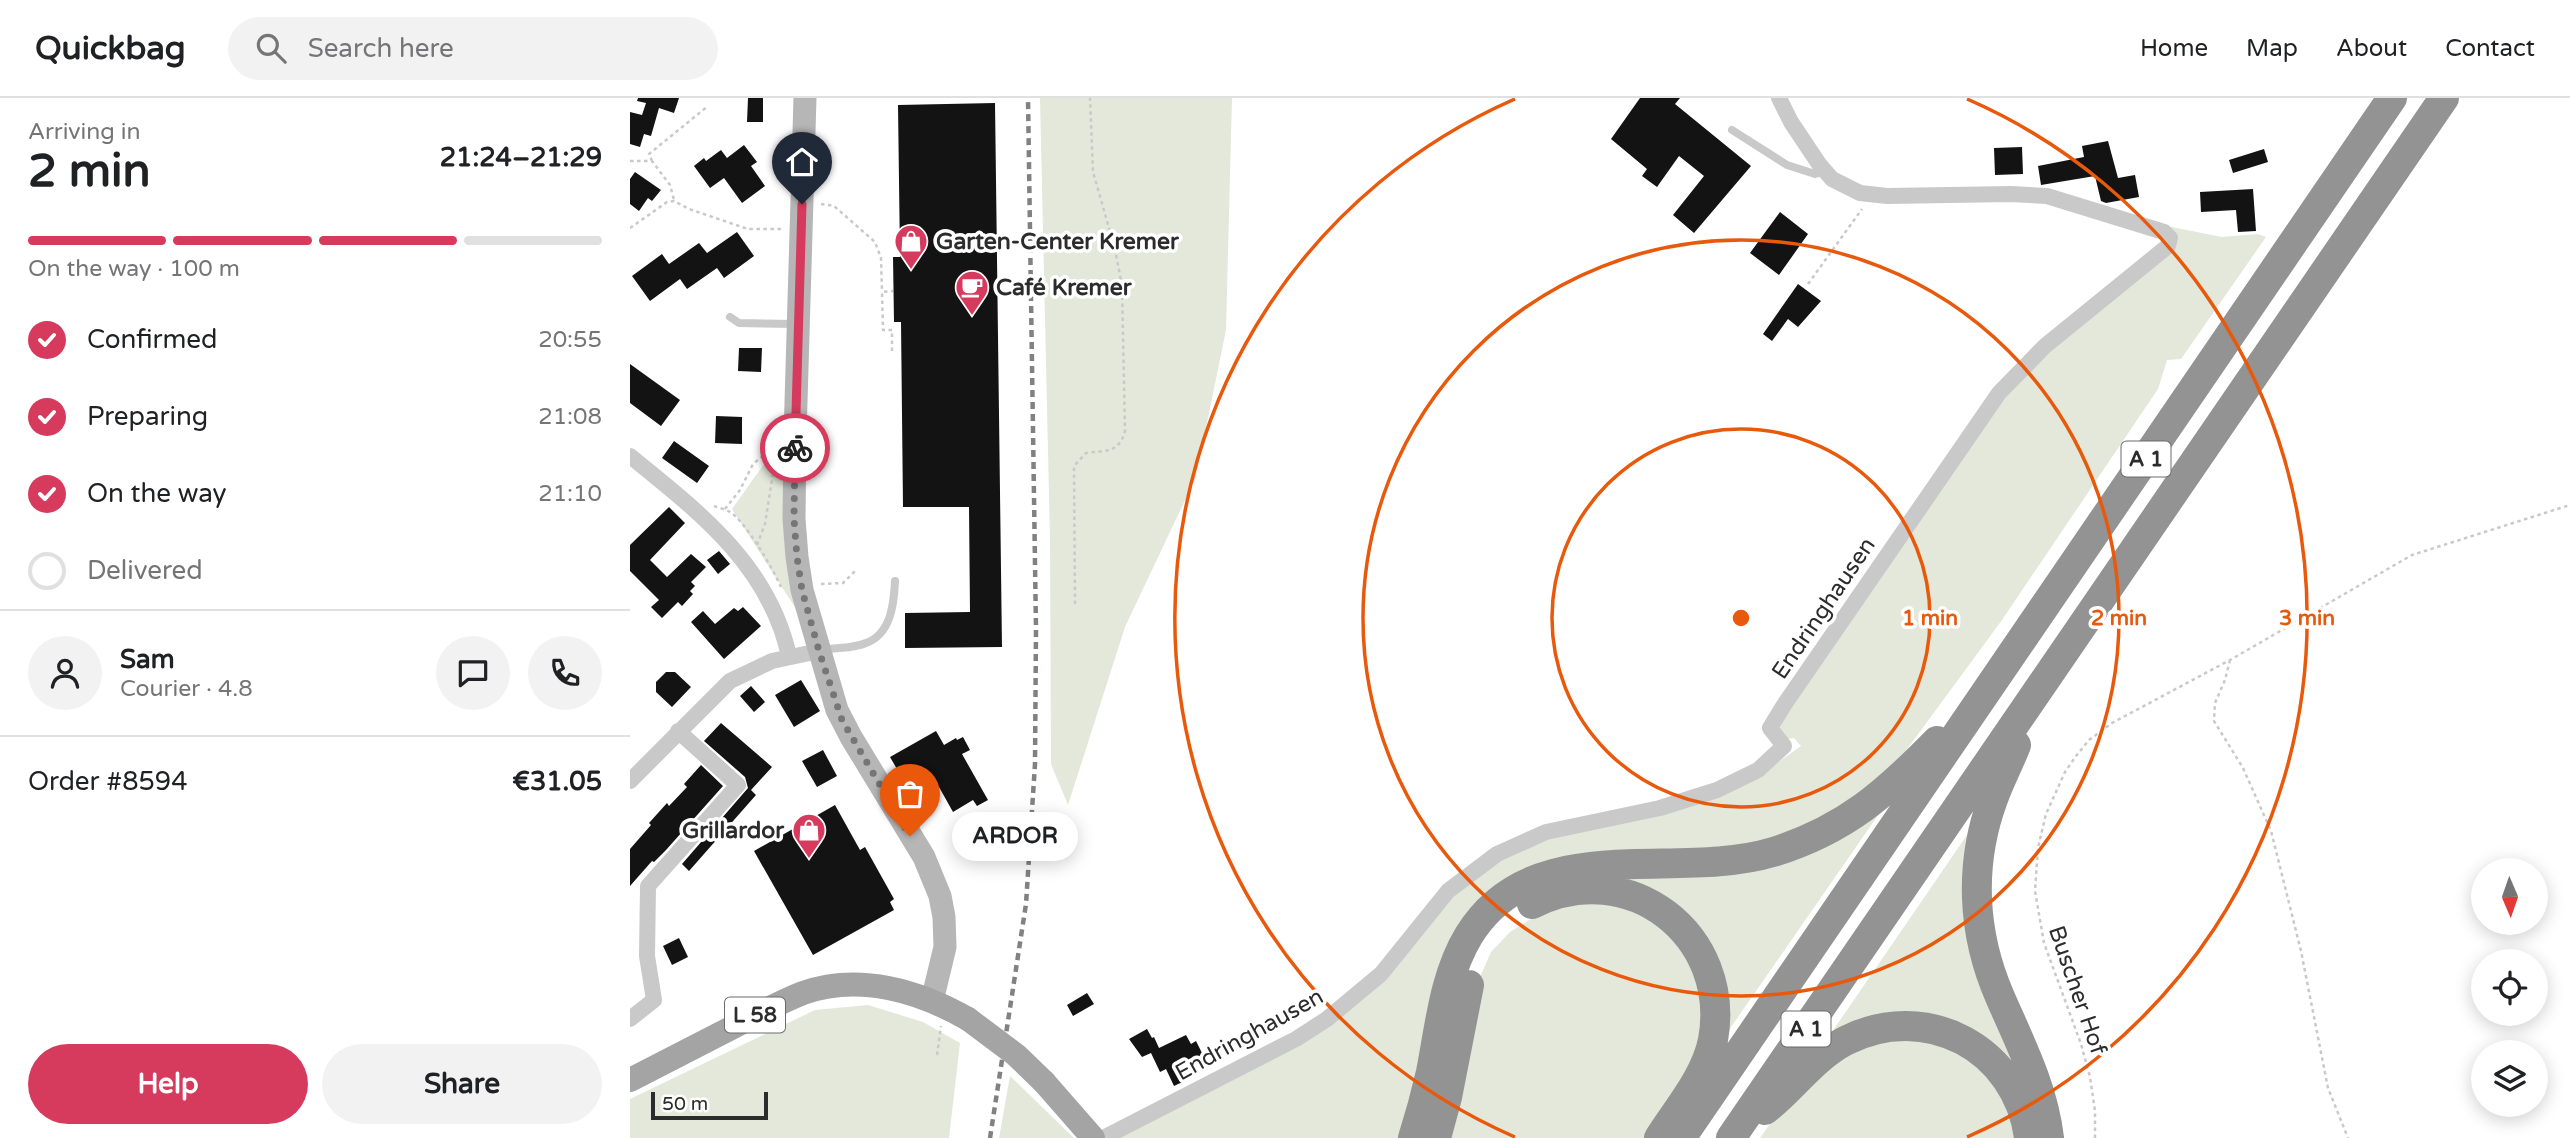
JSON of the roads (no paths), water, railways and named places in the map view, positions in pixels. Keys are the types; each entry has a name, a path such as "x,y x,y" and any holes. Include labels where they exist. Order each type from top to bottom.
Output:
{"highway":[{"name":"A 1","path":"1681,1138 2392,98"},
{"name":"A 1","path":"1732,1136 2444,98"},
{"path":"1413,1138 1424,1104 1447,989 1457,958 1477,924 1506,897 1532,881 1568,870 1598,866 1728,861 1770,853 1816,836 1863,809 1893,785 1991,686"},
{"path":"2039,690 1987,818 1978,857 1976,899 1981,936 1991,974 2036,1081 2045,1111 2049,1138"},
{"path":"1436,1138 1454,1065 1467,992 1475,965 1483,950 1500,928 1528,906 1556,894 1589,889 1632,896 1664,913 1682,928 1696,946 1712,984 1715,1020 1710,1053 1690,1091 1659,1138"},
{"path":"1732,1136 1780,1098 1818,1059 1835,1047 1874,1030 1906,1026 1932,1028 1949,1034 1969,1043 1988,1057 2006,1076 2018,1097 2029,1138"}],"main road":[{"name":"L 58","path":"630,1080 765,1010 817,989 865,985 898,989 932,1001 968,1019 1016,1055 1044,1082 1093,1138"}],"street":[{"path":"806,98 794,519 802,590 842,720 924,857 940,896 945,947 932,1001"},
{"name":"Endringhausen","path":"1103,1138 1296,1039 1327,1019 1381,974 1448,891 1497,854 1546,832 1687,800 1727,786 1758,770 1784,746 1770,728 1777,716 1995,399 2045,346 2168,246 2170,239 2165,233 2047,196 1860,193 1832,178 1825,171 1783,107"},
{"path":"630,456 695,509 743,559 774,611 789,656"},
{"path":"630,781 730,681 789,656 819,651"},
{"path":"630,1019 654,1000 647,956 648,886 738,785 678,731"}],"lane":[{"path":"1732,130 1787,165 1815,174 1825,171"},
{"path":"730,317 739,323 799,324"},
{"path":"819,651 854,646 876,638 893,609 895,581"}],"railway":[{"path":"990,1138 1026,904 1035,764 1036,629 1028,98"}],"place":[{"name":"Garten-Center Kremer","path":"911,271"},
{"name":"Café Kremer","path":"972,317"},
{"name":"ARDOR","path":"910,836"},
{"name":"Grillardor","path":"809,860"}]}
